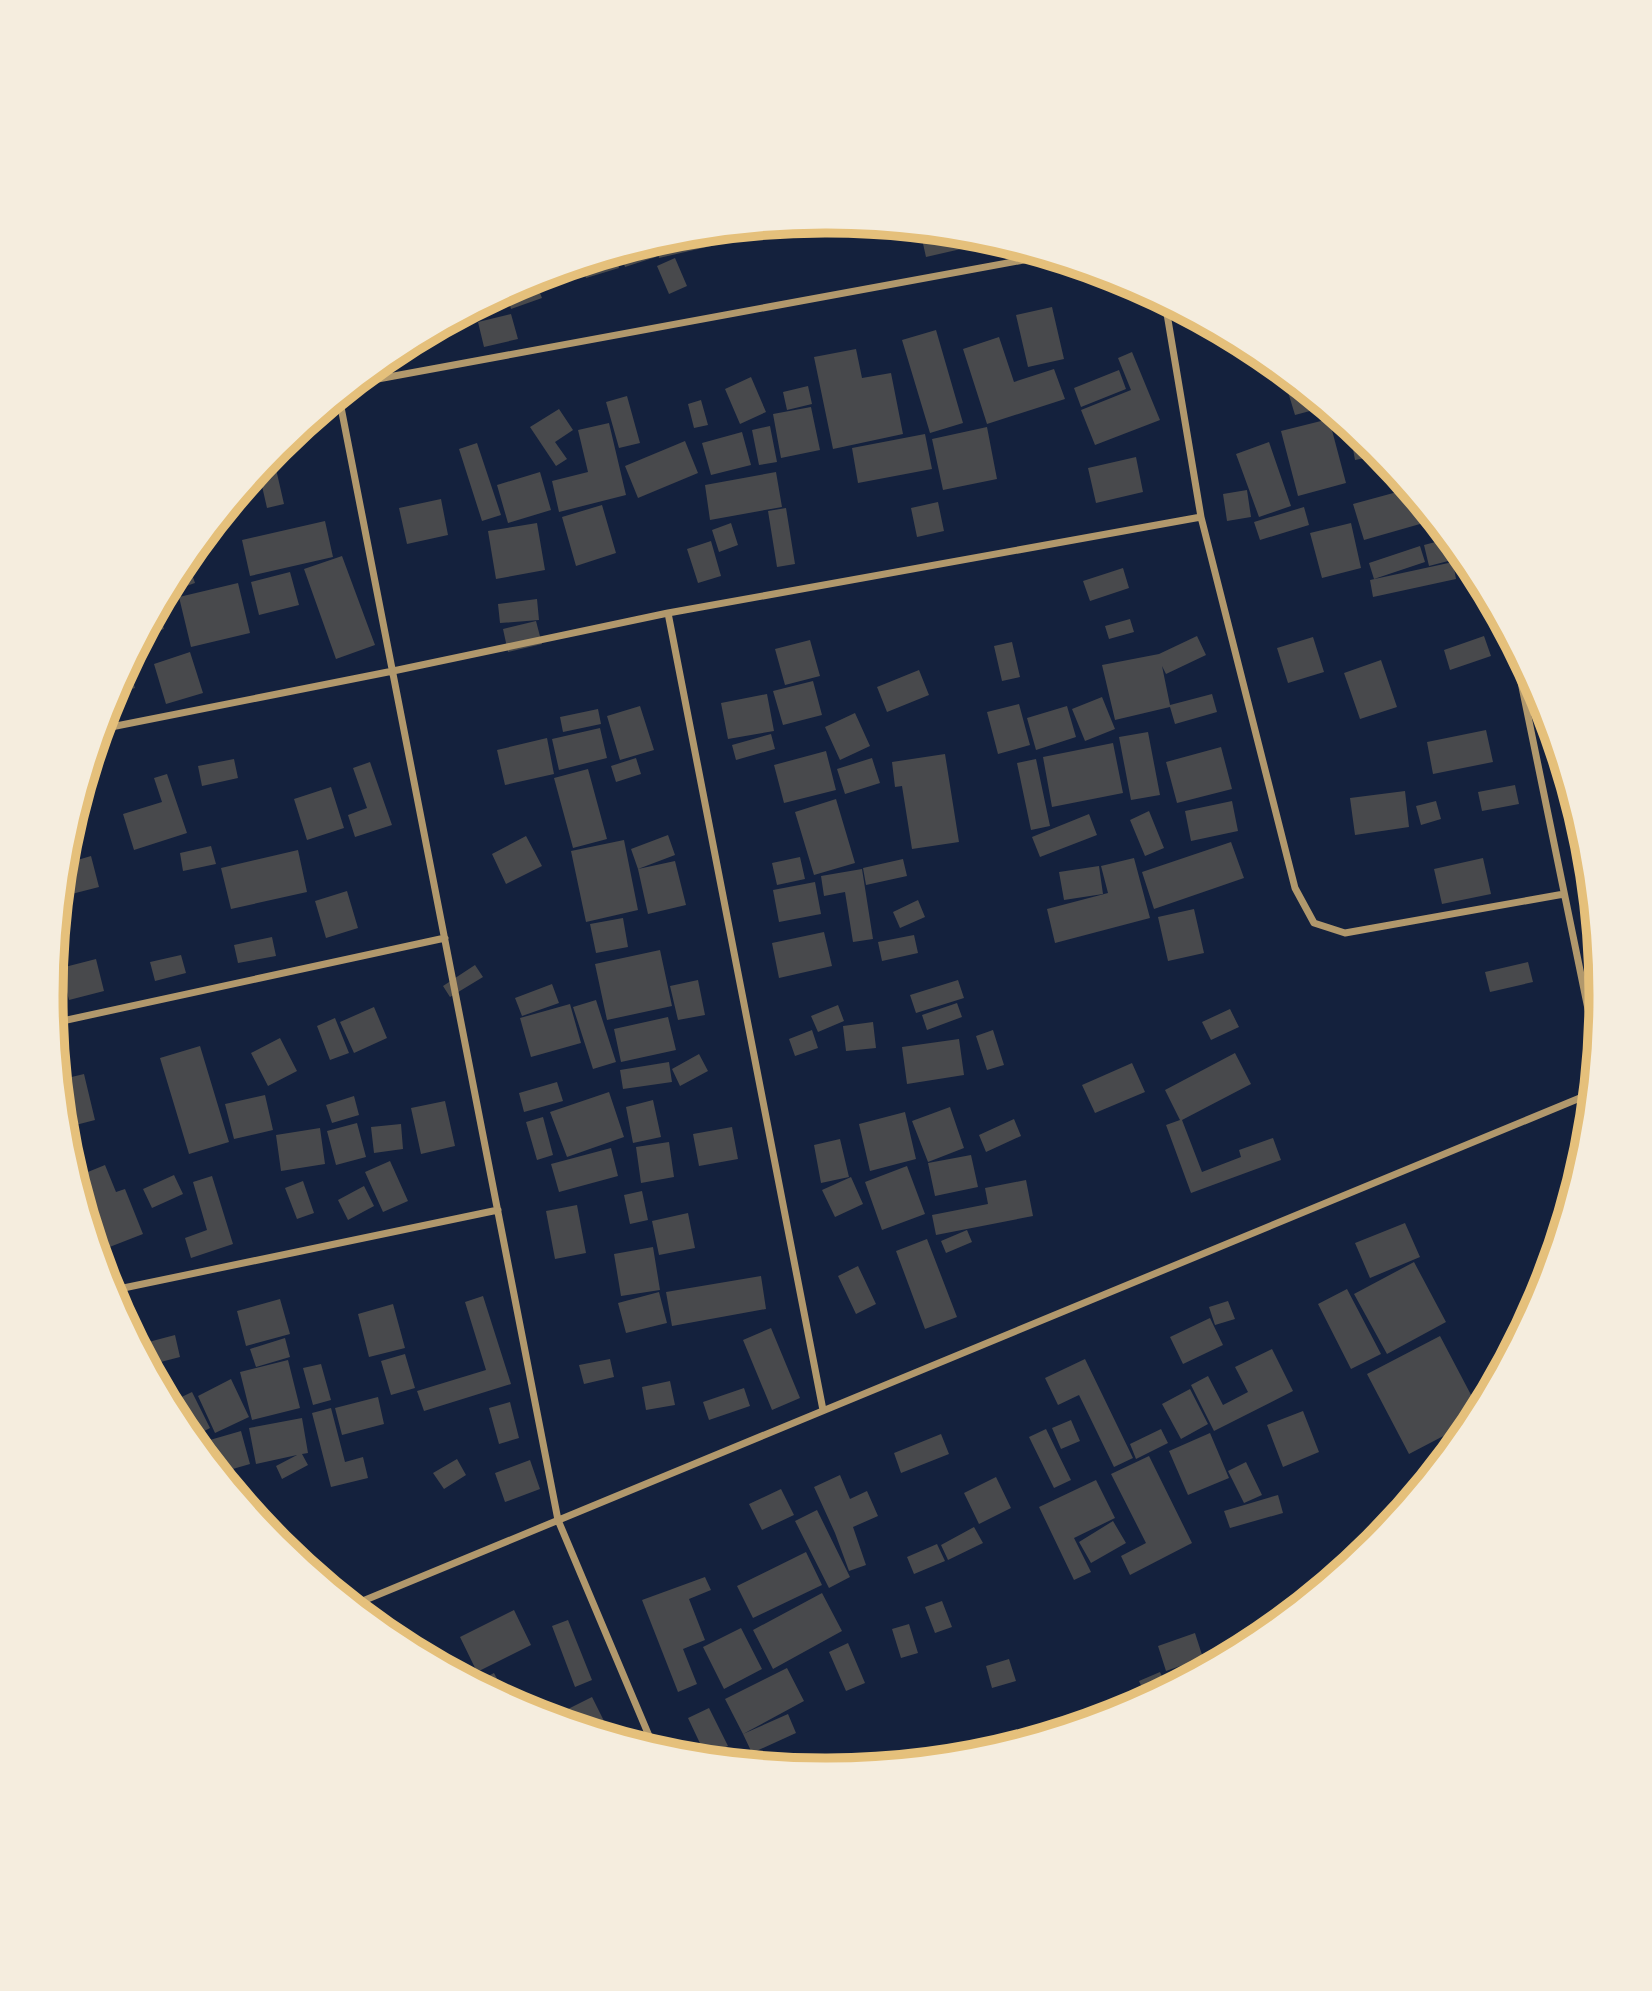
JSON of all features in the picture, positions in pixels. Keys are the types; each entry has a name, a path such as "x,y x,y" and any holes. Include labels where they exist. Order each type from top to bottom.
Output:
{"street":[{"path":"377,379 1027,259"},
{"path":"1167,313 1201,517 1295,888 1314,923 1345,933 1564,894"},
{"path":"341,407 558,1520 650,1738"},
{"path":"112,727 668,613 1201,517"},
{"path":"668,613 823,1410"},
{"path":"1521,682 1588,1011"},
{"path":"64,1021 445,938"},
{"path":"362,1601 1582,1097"},
{"path":"122,1288 498,1210"}],"building":[{"path":"922,239 960,245 961,249 926,257"},
{"path":"719,240 720,244 659,258 658,251"},
{"path":"655,252 656,257 625,267 623,260"},
{"path":"675,258 687,286 669,294 657,266"},
{"path":"617,262 619,268 586,278 584,272"},
{"path":"539,289 542,298 511,309 509,302"},
{"path":"1052,307 1064,359 1028,367 1016,315"},
{"path":"511,314 518,339 484,347 478,322"},
{"path":"936,330 963,423 930,433 902,340"},
{"path":"999,337 1014,382 1054,369 1065,399 987,424 963,349"},
{"path":"856,349 862,378 891,373 903,434 833,449 814,357"},
{"path":"1132,352 1160,420 1095,445 1081,410 1131,390 1118,358"},
{"path":"1119,370 1126,389 1081,407 1074,388"},
{"path":"751,377 766,412 740,424 725,389"},
{"path":"808,386 812,404 787,410 783,392"},
{"path":"1287,388 1314,410 1295,415"},
{"path":"627,396 640,443 619,448 606,402"},
{"path":"701,400 708,425 694,428 688,404"},
{"path":"811,407 820,450 781,458 773,414"},
{"path":"559,409 573,430 555,442 567,459 556,466 530,427"},
{"path":"1326,420 1330,423 1346,483 1298,496 1281,431"},
{"path":"609,423 626,495 559,512 552,481 588,472 578,430"},
{"path":"770,426 777,462 759,465 752,430"},
{"path":"987,427 997,479 943,490 932,439"},
{"path":"742,432 751,465 711,475 702,443"},
{"path":"925,434 932,469 858,483 852,448"},
{"path":"685,441 698,473 638,498 625,466"},
{"path":"1269,442 1291,506 1259,517 1236,454"},
{"path":"477,443 501,515 482,521 459,449"},
{"path":"1352,443 1368,458 1355,460"},
{"path":"1136,457 1143,492 1096,503 1088,468"},
{"path":"276,469 284,504 267,508 261,482"},
{"path":"540,472 551,510 508,523 497,485"},
{"path":"776,472 782,507 710,520 705,485"},
{"path":"1247,490 1251,517 1227,521 1223,494"},
{"path":"1399,491 1424,523 1364,540 1353,504"},
{"path":"441,499 448,535 407,544 399,508"},
{"path":"938,502 944,531 917,537 911,508"},
{"path":"602,505 616,553 576,566 562,517"},
{"path":"1304,507 1309,525 1260,540 1254,522"},
{"path":"786,508 795,564 777,567 768,511"},
{"path":"325,521 333,557 250,576 242,540"},
{"path":"537,523 545,570 496,579 488,531"},
{"path":"731,523 738,545 719,552 712,530"},
{"path":"1351,523 1361,568 1322,578 1310,533"},
{"path":"711,541 721,576 698,583 687,549"},
{"path":"1438,541 1452,560 1429,566 1424,545"},
{"path":"1420,546 1425,562 1374,579 1369,563"},
{"path":"342,556 375,645 336,659 304,569"},
{"path":"1453,562 1456,579 1373,597 1370,580"},
{"path":"1123,568 1129,588 1090,601 1083,581"},
{"path":"290,572 299,605 259,615 251,582"},
{"path":"192,573 195,583 182,587"},
{"path":"238,583 250,633 191,647 179,597"},
{"path":"537,599 539,620 500,623 498,604"},
{"path":"1130,619 1134,632 1109,639 1105,626"},
{"path":"162,621 164,629 156,631"},
{"path":"536,621 542,644 508,652 503,629"},
{"path":"1197,636 1206,655 1166,674 1162,666 1170,705 1212,694 1217,712 1175,724 1170,707 1115,720 1102,665 1159,654"},
{"path":"1484,636 1491,656 1450,670 1444,650"},
{"path":"1313,637 1324,672 1288,683 1277,648"},
{"path":"810,640 820,676 785,685 775,649"},
{"path":"1012,642 1020,677 1002,681 994,646"},
{"path":"190,652 203,693 166,704 154,664"},
{"path":"1381,660 1397,707 1360,719 1344,673"},
{"path":"919,670 929,695 887,712 877,687"},
{"path":"132,679 135,688 127,690"},
{"path":"813,681 822,715 783,725 773,691"},
{"path":"767,694 774,731 728,739 721,703"},
{"path":"1102,697 1115,729 1085,741 1072,709"},
{"path":"1019,704 1030,745 998,754 987,712"},
{"path":"640,706 654,750 620,760 607,716"},
{"path":"1067,706 1076,737 1036,750 1027,718"},
{"path":"598,709 601,724 563,732 560,717"},
{"path":"855,713 870,746 840,760 825,727"},
{"path":"600,728 607,758 559,770 552,739"},
{"path":"1486,730 1493,762 1433,774 1427,742"},
{"path":"1148,732 1160,795 1131,800 1119,737"},
{"path":"771,734 775,749 736,760 732,745"},
{"path":"547,738 554,774 505,785 497,750"},
{"path":"1113,743 1123,793 1052,807 1043,757"},
{"path":"1221,747 1232,789 1177,803 1166,762"},
{"path":"826,751 836,790 784,803 774,765"},
{"path":"945,754 959,842 912,849 902,786 895,787 892,762"},
{"path":"636,758 641,774 616,782 611,766"},
{"path":"872,758 880,783 845,794 837,769"},
{"path":"234,759 238,778 202,786 198,766"},
{"path":"1036,759 1050,826 1031,830 1017,763"},
{"path":"370,762 392,825 355,837 348,815 367,808 353,768"},
{"path":"588,769 607,839 573,848 554,778"},
{"path":"167,774 187,833 134,850 123,814 162,802 154,778"},
{"path":"1515,785 1519,804 1482,811 1478,792"},
{"path":"331,787 344,828 307,840 294,799"},
{"path":"1405,791 1409,827 1355,835 1350,798"},
{"path":"836,799 855,863 814,875 795,812"},
{"path":"1232,801 1238,831 1191,841 1185,811"},
{"path":"1436,801 1441,819 1421,825 1416,806"},
{"path":"1149,811 1164,848 1145,856 1130,820"},
{"path":"1089,814 1097,835 1040,857 1032,837"},
{"path":"668,835 675,855 638,869 631,849"},
{"path":"526,836 542,866 506,884 492,854"},
{"path":"624,840 638,910 586,922 571,851"},
{"path":"1231,842 1244,878 1154,909 1142,872"},
{"path":"211,846 216,864 183,871 180,853"},
{"path":"298,850 307,892 231,909 221,868"},
{"path":"91,856 99,887 70,894 76,861"},
{"path":"800,857 805,879 777,885 772,863"},
{"path":"1134,858 1150,918 1055,943 1047,909 1108,893 1101,866"},
{"path":"1483,858 1491,894 1442,904 1434,869"},
{"path":"903,859 907,876 866,885 863,868"},
{"path":"675,861 686,905 648,914 638,869"},
{"path":"1099,866 1103,894 1064,900 1059,872"},
{"path":"862,869 873,939 853,942 845,892 824,896 821,876"},
{"path":"815,882 821,914 779,922 773,890"},
{"path":"347,891 358,928 326,938 315,901"},
{"path":"918,900 925,917 900,928 893,912"},
{"path":"1194,909 1204,953 1168,961 1158,917"},
{"path":"623,918 628,947 596,953 590,924"},
{"path":"824,932 832,966 779,978 772,943"},
{"path":"914,935 918,953 882,961 878,942"},
{"path":"272,937 276,956 238,963 234,945"},
{"path":"660,950 672,1006 607,1020 595,964"},
{"path":"181,955 186,973 155,981 150,962"},
{"path":"96,959 104,991 69,1000 64,979 64,967"},
{"path":"1528,962 1533,982 1490,992 1485,972"},
{"path":"475,965 483,977 450,997 443,986"},
{"path":"698,980 705,1015 678,1020 670,986"},
{"path":"958,980 964,998 916,1013 910,995"},
{"path":"552,984 559,1003 522,1016 515,998"},
{"path":"596,1000 616,1062 593,1069 573,1007"},
{"path":"957,1003 962,1017 927,1030 922,1015"},
{"path":"570,1004 581,1043 531,1057 520,1018"},
{"path":"838,1005 844,1021 818,1032 811,1016"},
{"path":"374,1007 387,1038 354,1053 340,1022"},
{"path":"1230,1009 1239,1027 1211,1040 1202,1022"},
{"path":"668,1017 676,1050 621,1062 614,1029"},
{"path":"335,1018 349,1053 330,1060 317,1026"},
{"path":"873,1022 876,1048 846,1051 843,1026"},
{"path":"812,1030 818,1048 795,1056 789,1039"},
{"path":"993,1030 1004,1065 987,1070 976,1036"},
{"path":"280,1038 297,1071 268,1086 251,1053"},
{"path":"959,1039 964,1075 907,1084 902,1047"},
{"path":"200,1046 229,1142 189,1154 160,1058"},
{"path":"1235,1053 1251,1084 1182,1120 1202,1172 1241,1157 1239,1150 1273,1138 1281,1160 1191,1193 1166,1125 1180,1120 1165,1090"},
{"path":"699,1054 708,1071 680,1086 672,1069"},
{"path":"669,1062 672,1082 623,1089 620,1070"},
{"path":"1132,1063 1145,1092 1095,1113 1082,1085"},
{"path":"84,1074 95,1120 75,1125 68,1078"},
{"path":"557,1082 563,1101 524,1112 519,1093"},
{"path":"609,1092 624,1137 567,1157 550,1112"},
{"path":"265,1095 273,1130 234,1139 225,1104"},
{"path":"354,1096 359,1115 332,1123 326,1105"},
{"path":"653,1100 661,1137 633,1143 626,1107"},
{"path":"445,1101 455,1146 421,1154 411,1108"},
{"path":"950,1107 964,1148 928,1162 912,1121"},
{"path":"905,1112 916,1159 870,1171 859,1124"},
{"path":"543,1117 553,1155 537,1160 526,1122"},
{"path":"1014,1119 1021,1136 986,1152 979,1135"},
{"path":"357,1123 366,1157 336,1165 327,1131"},
{"path":"401,1124 403,1149 374,1153 371,1127"},
{"path":"732,1127 738,1159 699,1166 693,1134"},
{"path":"320,1128 325,1164 281,1171 276,1135"},
{"path":"840,1139 849,1177 821,1183 814,1145"},
{"path":"669,1142 674,1177 641,1183 636,1147"},
{"path":"611,1148 618,1176 559,1192 551,1164"},
{"path":"971,1155 978,1187 935,1196 928,1163"},
{"path":"390,1161 408,1201 383,1212 365,1172"},
{"path":"105,1165 116,1192 125,1189 143,1234 107,1248 85,1173"},
{"path":"907,1166 925,1214 882,1230 865,1182"},
{"path":"174,1175 183,1194 152,1208 143,1189"},
{"path":"212,1176 233,1244 191,1258 185,1238 207,1230 193,1182"},
{"path":"851,1177 863,1204 835,1217 822,1190"},
{"path":"1026,1180 1033,1216 936,1235 932,1215 988,1204 985,1188"},
{"path":"303,1181 314,1213 297,1219 285,1188"},
{"path":"364,1186 374,1206 348,1220 338,1200"},
{"path":"642,1191 648,1220 630,1224 624,1195"},
{"path":"577,1205 586,1253 555,1259 546,1211"},
{"path":"688,1213 695,1248 659,1255 652,1221"},
{"path":"1405,1223 1420,1257 1370,1278 1355,1243"},
{"path":"967,1230 972,1242 946,1253 941,1241"},
{"path":"927,1239 957,1317 925,1329 896,1251"},
{"path":"653,1247 660,1290 621,1296 614,1254"},
{"path":"1414,1262 1446,1322 1387,1354 1354,1294"},
{"path":"858,1266 876,1304 856,1314 838,1276"},
{"path":"761,1276 766,1309 672,1326 666,1292"},
{"path":"1347,1289 1381,1354 1351,1369 1318,1304"},
{"path":"659,1292 667,1323 626,1333 618,1303"},
{"path":"483,1296 511,1384 424,1411 417,1391 486,1370 465,1302"},
{"path":"280,1299 290,1334 246,1346 237,1311"},
{"path":"1228,1301 1235,1319 1215,1325 1209,1307"},
{"path":"393,1304 405,1348 369,1357 358,1314"},
{"path":"1210,1318 1223,1345 1183,1364 1170,1337"},
{"path":"771,1328 800,1398 772,1410 743,1340"},
{"path":"175,1335 180,1357 158,1363 147,1342"},
{"path":"1440,1336 1473,1399 1451,1432 1409,1454 1367,1374"},
{"path":"285,1338 290,1357 256,1367 250,1349"},
{"path":"1272,1349 1293,1391 1214,1431 1191,1385 1208,1376 1223,1405 1248,1392 1235,1367"},
{"path":"405,1354 415,1388 391,1395 381,1361"},
{"path":"610,1359 614,1377 584,1384 579,1365"},
{"path":"1085,1359 1133,1458 1114,1467 1079,1395 1058,1405 1045,1378"},
{"path":"288,1360 300,1408 252,1420 240,1372"},
{"path":"321,1364 331,1400 313,1405 303,1368"},
{"path":"231,1379 249,1417 215,1433 198,1396"},
{"path":"670,1381 675,1405 646,1410 642,1387"},
{"path":"744,1388 750,1406 709,1420 703,1402"},
{"path":"1190,1389 1208,1424 1181,1439 1162,1404"},
{"path":"192,1392 210,1428 202,1432 179,1398"},
{"path":"378,1397 384,1424 342,1435 335,1408"},
{"path":"510,1402 519,1438 499,1444 489,1408"},
{"path":"331,1408 345,1462 363,1457 368,1478 331,1487 312,1413"},
{"path":"1303,1411 1319,1452 1283,1467 1267,1425"},
{"path":"302,1418 308,1453 302,1454 308,1465 282,1479 276,1466 297,1455 256,1464 249,1428"},
{"path":"1071,1420 1080,1441 1061,1449 1052,1428"},
{"path":"1046,1429 1071,1480 1054,1488 1029,1437"},
{"path":"1161,1429 1168,1443 1136,1459 1130,1444"},
{"path":"241,1431 250,1464 229,1470 207,1441"},
{"path":"1210,1433 1229,1478 1188,1495 1169,1451"},
{"path":"941,1434 949,1454 901,1473 894,1453"},
{"path":"1149,1456 1192,1543 1130,1575 1121,1556 1146,1543 1111,1474"},
{"path":"457,1459 466,1475 444,1489 433,1473"},
{"path":"530,1460 540,1489 505,1502 495,1473"},
{"path":"1246,1462 1262,1495 1244,1503 1228,1471"},
{"path":"840,1475 850,1499 867,1491 878,1516 853,1527 866,1565 849,1571 814,1487"},
{"path":"996,1477 1011,1508 979,1524 964,1493"},
{"path":"1096,1480 1115,1518 1074,1538 1091,1572 1074,1580 1039,1507"},
{"path":"781,1489 794,1515 762,1530 749,1504"},
{"path":"1278,1495 1283,1513 1230,1528 1224,1511"},
{"path":"817,1510 850,1577 829,1588 795,1521"},
{"path":"1113,1521 1126,1543 1091,1563 1079,1542"},
{"path":"974,1527 983,1543 948,1560 941,1545"},
{"path":"937,1544 945,1561 914,1574 907,1557"},
{"path":"806,1552 822,1585 753,1618 737,1586"},
{"path":"705,1577 711,1590 689,1599 705,1640 683,1649 697,1684 678,1692 642,1600"},
{"path":"822,1593 842,1631 773,1669 753,1630"},
{"path":"942,1601 952,1627 935,1633 925,1607"},
{"path":"514,1610 531,1645 477,1672 460,1637"},
{"path":"568,1620 592,1680 575,1687 552,1626"},
{"path":"909,1624 918,1653 901,1658 892,1629"},
{"path":"741,1628 762,1669 724,1689 703,1647"},
{"path":"1195,1633 1203,1658 1166,1671 1158,1646"},
{"path":"848,1643 865,1683 846,1691 829,1652"},
{"path":"1009,1659 1016,1681 992,1688 986,1666"},
{"path":"787,1668 804,1701 743,1734 725,1699"},
{"path":"1160,1672 1163,1680 1143,1689 1139,1681"},
{"path":"494,1673 500,1685 489,1680 485,1678"},
{"path":"592,1697 606,1726 581,1718 563,1711"},
{"path":"709,1708 728,1746 718,1751 702,1748 688,1718"},
{"path":"788,1714 796,1733 752,1753 743,1734"}]}
